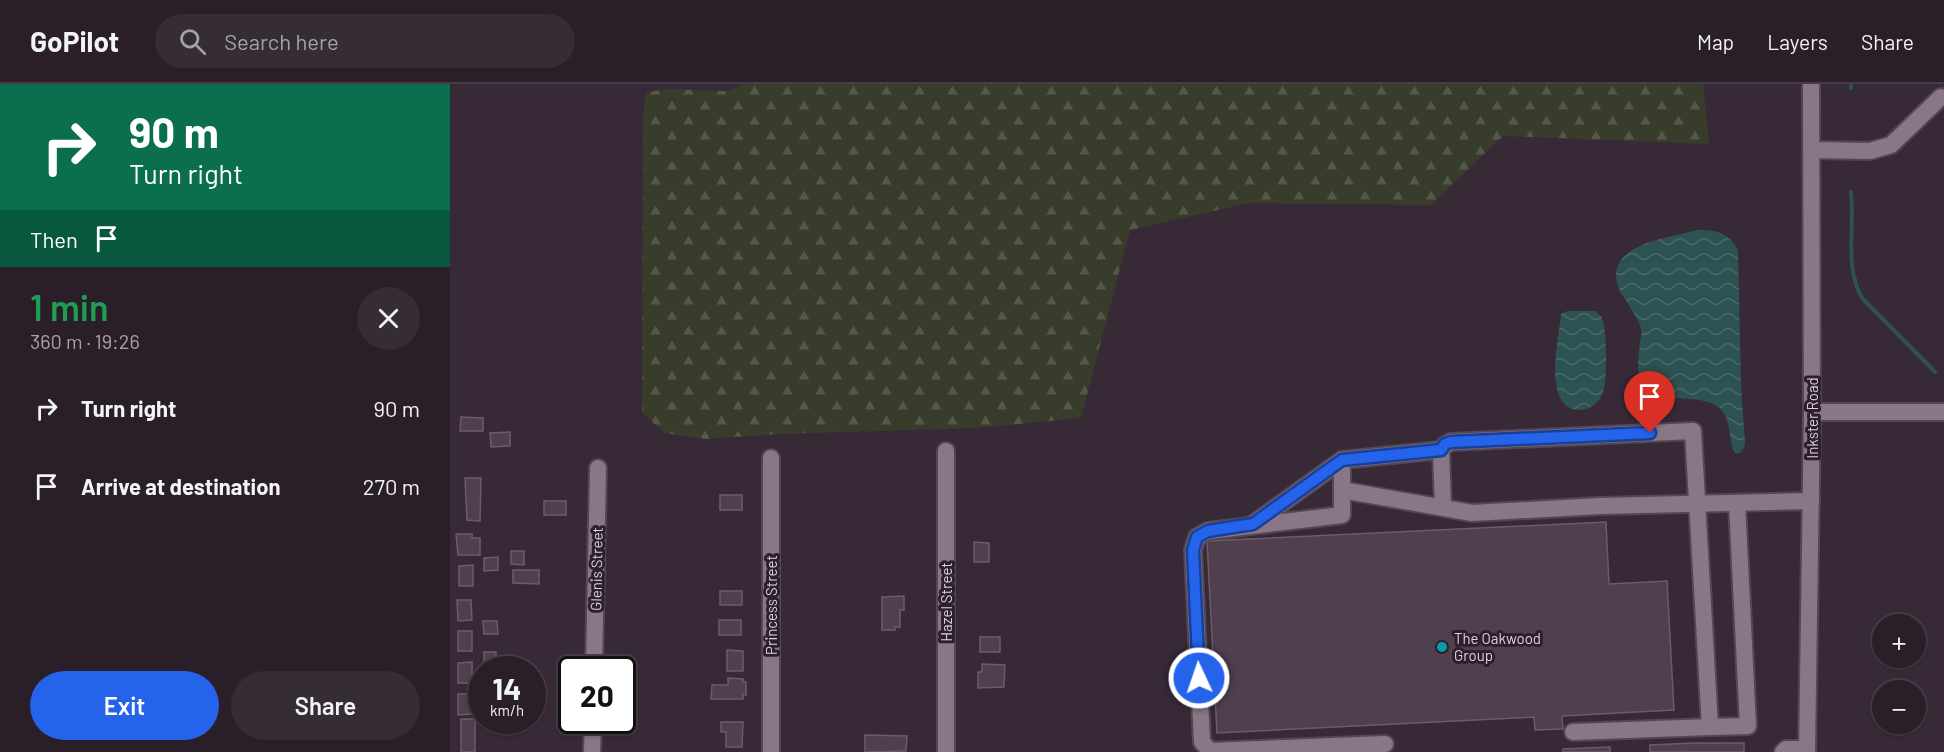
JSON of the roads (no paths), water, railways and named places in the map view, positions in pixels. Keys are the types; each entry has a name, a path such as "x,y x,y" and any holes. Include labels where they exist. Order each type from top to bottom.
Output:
{"street":[{"name":"Inkster Road","path":"1808,750 1812,412 1811,84"},
{"path":"1812,150 1870,151 1891,145 1941,97"},
{"path":"1812,412 1944,412"},
{"path":"1443,507 1441,450 1445,444 1451,442 1693,431 1710,726"},
{"path":"1253,524 1342,460 1441,450"},
{"name":"Hazel Street","path":"946,452 946,752"},
{"name":"Princess Street","path":"771,458 771,752"},
{"path":"1342,460 1342,515 1253,524 1208,531 1197,537 1193,550 1202,742 1210,751 1385,744"},
{"name":"Glenis Street","path":"594,656 598,468"},
{"path":"1342,489 1472,513 1811,501"},
{"path":"1573,732 1748,726 1737,502"},
{"path":"592,752 593,734"},
{"path":"1784,752 1786,749 1808,750"}],"water":[{"path":"1697,230 1721,233 1730,239 1738,250 1741,386 1745,443 1740,453 1733,450 1726,417 1714,404 1695,399 1653,398 1642,390 1639,384 1638,367 1641,328 1618,286 1616,272 1620,261 1629,252 1656,240"},
{"path":"1568,311 1596,311 1604,324 1606,369 1604,389 1593,406 1581,410 1569,407 1561,399 1555,371 1561,314"}],"waterway":[{"path":"1851,192 1853,273 1862,298 1935,372"}],"place":[{"name":"The Oakwood Group","path":"1442,647"}]}
